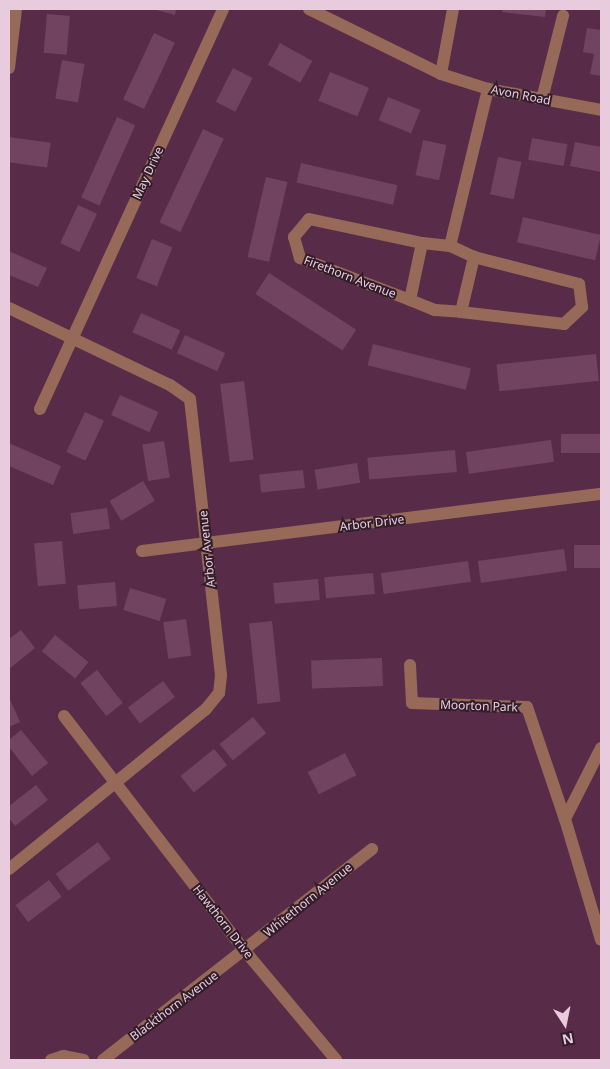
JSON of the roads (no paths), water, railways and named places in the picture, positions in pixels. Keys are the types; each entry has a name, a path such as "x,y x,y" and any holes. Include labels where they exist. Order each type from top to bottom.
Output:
{"street":[{"path":"9,68 16,9"},
{"name":"May Drive","path":"73,337 223,9"},
{"name":"Avon Road","path":"309,9 441,74 488,89 601,110"},
{"path":"441,74 453,9"},
{"path":"542,99 563,16"},
{"path":"450,246 488,89"},
{"name":"Firethorn Avenue","path":"309,219 422,243 450,246 474,257 579,284 582,307 564,324 435,310 300,258 294,237 309,219"},
{"name":"Firethorn Avenue","path":"410,300 422,243"},
{"path":"461,312 474,257"},
{"name":"Arbor Avenue","path":"9,308 170,385 190,399 221,675 219,692 206,708 9,868"},
{"path":"40,409 73,337"},
{"name":"Arbor Drive","path":"142,551 601,494"},
{"name":"Moorton Park","path":"410,665 412,703 527,707 565,819"},
{"path":"64,716 114,781"},
{"path":"601,748 565,819 601,940"},
{"name":"Hawthorn Drive","path":"114,781 245,951 336,1060"},
{"name":"Whitethorn Avenue","path":"245,951 372,849"},
{"name":"Blackthorn Avenue","path":"102,1060 245,951"},
{"path":"51,1060 63,1056 84,1060"}]}
